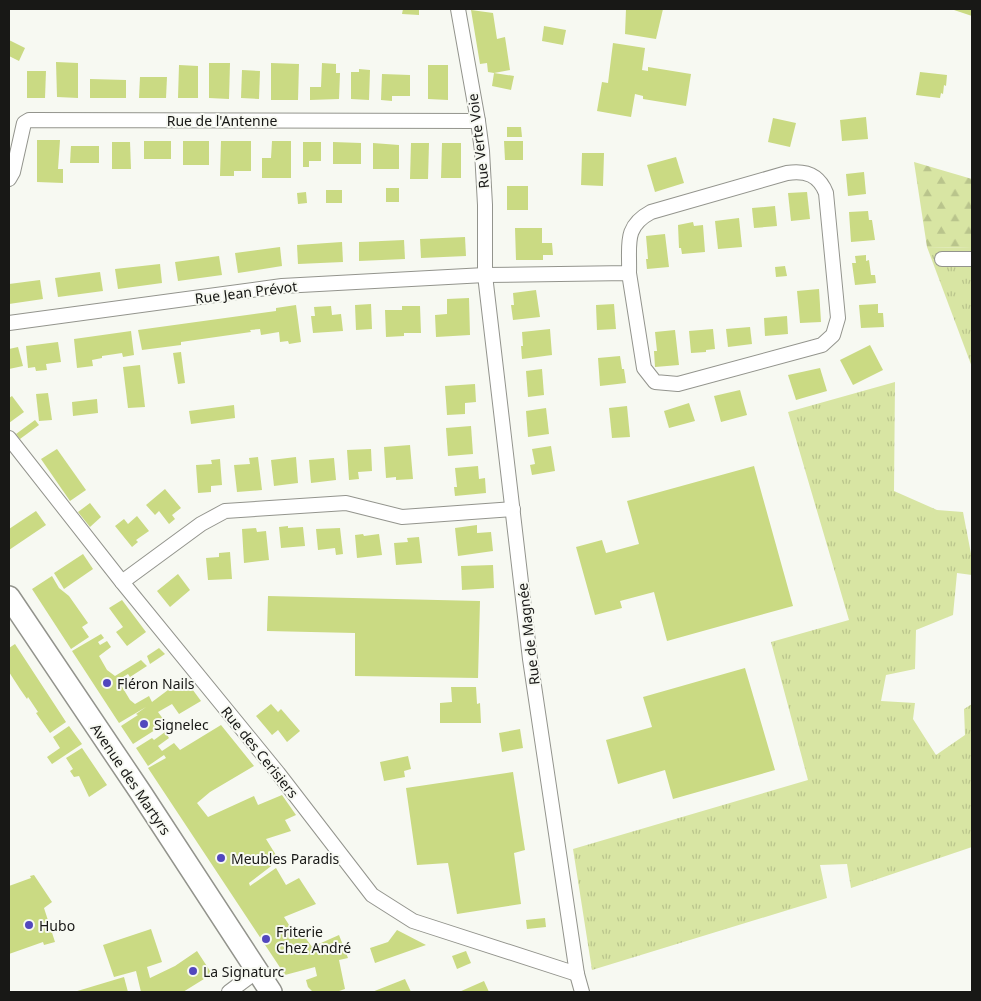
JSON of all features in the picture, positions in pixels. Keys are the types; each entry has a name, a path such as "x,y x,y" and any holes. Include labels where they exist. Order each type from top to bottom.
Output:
{"main road":[{"name":"Avenue des Martyrs","path":"9,597 141,793 271,992"}],"street":[{"name":"Rue Verte Voie","path":"458,9 482,151 485,205 485,274"},
{"name":"Rue de l'Antenne","path":"9,179 13,172 24,123 29,120 478,121"},
{"path":"798,171 808,173 822,184 826,193 838,318 833,336 822,345 678,384 655,382 644,368 629,273 630,238 632,228 639,218 652,212 787,173 798,171"},
{"path":"942,259 972,258"},
{"name":"Rue Jean Prévot","path":"9,324 282,286 485,274 629,273"},
{"name":"Rue de Magnée","path":"485,274 530,659 577,974 582,992"},
{"name":"Rue des Cerisiers","path":"9,438 122,582 278,773 372,894 413,921 577,974"},
{"path":"122,582 201,524 225,511 346,503 402,517 513,509"},
{"path":"229,992 254,967"}],"green space":[{"path":"914,162 972,179 972,248 927,247"},
{"path":"927,247 972,248 972,367"},
{"path":"895,382 894,491 937,510 963,512 972,559 972,575 957,573 953,615 916,630 915,669 886,675 881,701 915,703 913,719 936,755 965,735 964,709 972,704 972,847 851,888 847,864 820,865 827,898 592,970 573,849 808,780 771,642 849,620 788,412"}],"building":[{"path":"403,9 419,9 419,15 402,14"},
{"path":"626,9 663,9 656,39 625,34"},
{"path":"951,9 972,9 972,16"},
{"path":"471,10 493,13 497,39 505,37 510,70 494,73 488,72 487,63 480,64"},
{"path":"544,26 566,30 563,45 542,41"},
{"path":"9,40 25,48 19,61 9,56"},
{"path":"613,43 645,48 642,70 648,71 648,67 691,74 686,106 643,99 643,96 635,94 631,117 597,111 602,82 608,83"},
{"path":"56,62 78,63 78,98 57,97"},
{"path":"209,63 230,63 229,99 209,98"},
{"path":"271,63 299,64 298,100 271,100"},
{"path":"322,63 336,64 336,73 340,73 339,99 310,100 310,87 321,87"},
{"path":"179,65 198,66 198,98 178,98"},
{"path":"428,65 448,65 448,100 428,99"},
{"path":"359,69 370,70 369,100 351,99 351,72 359,72"},
{"path":"242,70 260,71 259,99 241,98"},
{"path":"27,71 46,71 45,98 27,98"},
{"path":"920,72 947,75 946,86 944,85 943,94 941,93 940,98 916,95"},
{"path":"494,73 514,76 511,90 492,86"},
{"path":"382,74 410,75 410,96 392,96 392,101 381,100"},
{"path":"140,77 167,77 166,98 139,98"},
{"path":"90,79 126,80 126,98 90,98"},
{"path":"866,117 868,139 842,141 840,120"},
{"path":"773,118 796,123 790,147 768,142"},
{"path":"507,127 521,127 522,137 507,137"},
{"path":"37,140 60,140 58,169 63,169 63,183 37,182"},
{"path":"144,141 171,141 171,159 144,159"},
{"path":"183,141 209,141 209,165 183,165"},
{"path":"221,141 251,141 251,171 234,171 234,176 220,176"},
{"path":"272,141 291,141 291,178 262,178 262,158 271,158"},
{"path":"504,141 523,141 523,160 505,160"},
{"path":"112,142 130,142 131,169 112,169"},
{"path":"303,142 321,142 321,161 309,161 309,167 303,167"},
{"path":"333,142 361,143 361,164 333,164"},
{"path":"373,143 399,145 399,169 373,169"},
{"path":"411,143 429,143 428,179 410,179"},
{"path":"442,143 461,143 461,178 441,178"},
{"path":"71,146 99,146 99,163 70,163"},
{"path":"582,153 604,153 603,186 581,185"},
{"path":"676,157 684,183 655,192 647,165"},
{"path":"864,172 866,194 848,196 846,174"},
{"path":"507,186 528,186 528,210 507,210"},
{"path":"386,188 399,188 399,202 386,202"},
{"path":"326,190 342,190 342,203 326,203"},
{"path":"306,192 307,203 298,204 297,193"},
{"path":"807,192 810,219 791,221 788,193"},
{"path":"775,206 777,226 754,228 752,208"},
{"path":"868,211 869,220 872,220 875,240 851,242 849,212"},
{"path":"739,218 742,247 718,249 715,221"},
{"path":"693,222 694,226 703,225 705,252 682,254 681,248 679,248 678,225"},
{"path":"515,228 542,228 542,243 552,243 553,255 543,255 543,260 516,260"},
{"path":"665,234 669,267 647,269 646,236"},
{"path":"465,237 466,256 421,258 420,239"},
{"path":"404,240 405,259 359,261 359,242"},
{"path":"342,242 343,262 298,264 297,245"},
{"path":"280,247 282,266 238,273 235,253"},
{"path":"866,255 866,261 869,260 871,275 875,275 876,283 855,285 852,263 856,263 855,256"},
{"path":"219,256 222,275 178,281 175,262"},
{"path":"160,264 162,283 118,289 115,269"},
{"path":"785,266 787,276 776,277 775,267"},
{"path":"100,272 103,291 58,297 55,278"},
{"path":"40,280 43,299 9,304 9,284"},
{"path":"819,289 821,322 800,323 797,291"},
{"path":"536,290 540,317 513,320 511,305 514,305 513,293"},
{"path":"469,298 470,335 436,337 435,315 447,314 447,299"},
{"path":"371,304 372,329 356,330 355,305"},
{"path":"614,304 616,329 597,330 596,305"},
{"path":"878,304 878,313 883,313 884,327 861,328 859,305"},
{"path":"296,305 301,342 289,344 288,341 280,342 279,332 261,335 260,329 181,342 181,345 142,350 138,330 276,311 276,308"},
{"path":"331,306 332,315 341,314 343,331 313,333 311,316 315,316 314,307"},
{"path":"402,306 420,306 421,333 404,333 404,336 386,337 385,310 402,310"},
{"path":"787,316 788,334 765,336 764,318"},
{"path":"750,327 752,344 728,347 726,329"},
{"path":"550,329 552,355 522,359 522,332"},
{"path":"713,329 715,349 691,353 689,331"},
{"path":"675,330 679,365 655,367 654,351 657,351 655,332"},
{"path":"131,331 134,355 123,357 122,353 102,356 102,358 92,360 93,366 77,368 74,339"},
{"path":"58,342 61,362 46,364 47,370 36,371 35,367 28,368 26,346"},
{"path":"870,345 883,370 853,385 840,360"},
{"path":"18,347 23,366 9,369 9,349"},
{"path":"181,352 185,383 178,384 173,353"},
{"path":"620,356 626,383 600,386 598,358"},
{"path":"140,365 145,407 128,408 123,367"},
{"path":"820,368 827,391 796,400 788,375"},
{"path":"542,369 544,395 528,397 526,371"},
{"path":"475,384 476,402 465,403 465,414 447,415 445,386"},
{"path":"740,390 747,415 721,422 714,396"},
{"path":"48,393 52,420 39,421 36,394"},
{"path":"12,396 24,412 9,423 9,398"},
{"path":"97,399 98,413 73,416 72,402"},
{"path":"689,403 695,421 669,428 664,411"},
{"path":"234,405 235,418 191,424 189,411"},
{"path":"627,406 630,437 612,438 609,408"},
{"path":"546,408 549,434 528,437 526,411"},
{"path":"35,420 39,425 20,439 16,434"},
{"path":"471,426 473,454 448,456 446,428"},
{"path":"410,445 413,479 396,480 396,477 386,478 384,447"},
{"path":"551,446 555,471 532,475 530,465 535,464 532,449"},
{"path":"57,449 86,490 70,501 41,459"},
{"path":"371,449 372,471 358,472 359,479 349,480 347,450"},
{"path":"258,457 262,490 237,492 234,465 250,464 249,458"},
{"path":"296,457 298,483 274,486 271,460"},
{"path":"334,458 336,480 311,483 309,460"},
{"path":"220,459 222,485 211,486 211,492 198,493 196,465 212,464 211,460"},
{"path":"478,466 479,479 485,478 486,493 455,496 454,487 457,487 455,468"},
{"path":"754,466 793,606 667,641 654,592 620,601 622,608 595,615 576,547 602,540 606,553 639,544 627,501"},
{"path":"165,489 181,508 172,515 175,519 169,524 159,511 155,515 146,505"},
{"path":"90,503 101,517 90,527 78,512"},
{"path":"36,511 46,525 9,550 9,529"},
{"path":"137,516 149,531 136,540 138,542 132,547 115,526 124,519 128,524"},
{"path":"477,525 477,533 491,532 493,551 458,556 455,528"},
{"path":"288,526 288,528 303,527 305,546 281,548 279,527"},
{"path":"256,528 257,532 266,531 269,560 244,563 242,529"},
{"path":"340,528 343,554 336,555 335,548 318,550 316,529"},
{"path":"363,534 364,536 379,534 382,555 357,558 355,535"},
{"path":"419,537 422,563 396,565 394,543 408,542 407,538"},
{"path":"230,552 232,579 208,580 206,558 219,557 219,553"},
{"path":"83,554 93,569 64,589 54,573"},
{"path":"493,565 494,588 462,590 461,566"},
{"path":"178,574 190,590 170,607 157,591"},
{"path":"52,576 59,588 69,596 88,623 82,627 89,637 71,649 32,589"},
{"path":"268,596 480,601 478,678 355,676 355,633 267,631"},
{"path":"122,600 146,632 127,646 116,632 123,627 109,608"},
{"path":"101,634 104,638 98,642 100,645 107,641 111,647 99,656 107,670 115,676 141,660 147,666 130,677 128,674 118,680 130,700 135,704 149,696 152,702 184,678 201,701 179,714 172,704 158,712 166,723 133,744 121,726 138,715 136,714 146,707 119,723 72,651"},
{"path":"15,644 66,722 50,733 36,713 38,712 28,697 27,699 9,672 9,648"},
{"path":"159,648 165,654 150,664 147,656"},
{"path":"745,668 775,770 673,799 665,770 618,784 606,740 652,727 643,697"},
{"path":"451,687 476,687 477,704 480,703 481,723 440,723 440,703 452,702"},
{"path":"271,704 278,712 281,709 300,731 287,742 278,730 272,735 256,716"},
{"path":"221,725 254,766 210,792 197,803 208,817 254,796 258,805 282,795 296,815 285,820 291,831 266,839 279,860 249,883 250,886 276,868 286,885 299,878 316,904 284,917 291,928 287,929 295,938 302,933 312,947 339,935 348,958 339,960 345,989 336,992 313,992 308,987 306,980 317,976 315,967 285,975 148,768 166,758 164,755 148,766 136,748 152,738 154,740 165,732 169,738 158,746 162,751 174,743 180,750"},
{"path":"69,726 82,744 52,764 47,757 60,748 53,737"},
{"path":"520,729 523,748 502,752 499,733"},
{"path":"82,748 107,785 89,797 79,776 74,777 70,771 73,769 66,758"},
{"path":"408,756 411,769 404,771 405,777 384,781 380,762"},
{"path":"513,772 525,850 514,853 521,904 457,914 448,863 417,865 406,788"},
{"name":"Hubo","path":"34,875 52,902 44,908 55,942 44,945 43,942 9,954 9,886 31,878 30,876"},
{"path":"545,918 546,927 527,929 526,920"},
{"path":"151,929 162,962 147,967 150,978 175,966 197,951 212,974 183,992 141,992 136,971 114,977 103,945"},
{"path":"397,930 426,945 375,963 370,948 388,942"},
{"path":"466,951 471,963 457,969 452,956"},
{"path":"124,977 128,992 74,992"},
{"path":"405,979 411,992 372,992"},
{"path":"484,981 489,992 459,992"}],"place":[{"name":"Fléron Nails","path":"107,683"},
{"name":"Signelec","path":"144,724"},
{"name":"Meubles Paradis","path":"221,858"},
{"name":"Hubo","path":"29,925"},
{"name":"Friterie Chez André","path":"266,939"},
{"name":"La Signaturc","path":"193,971"}]}
